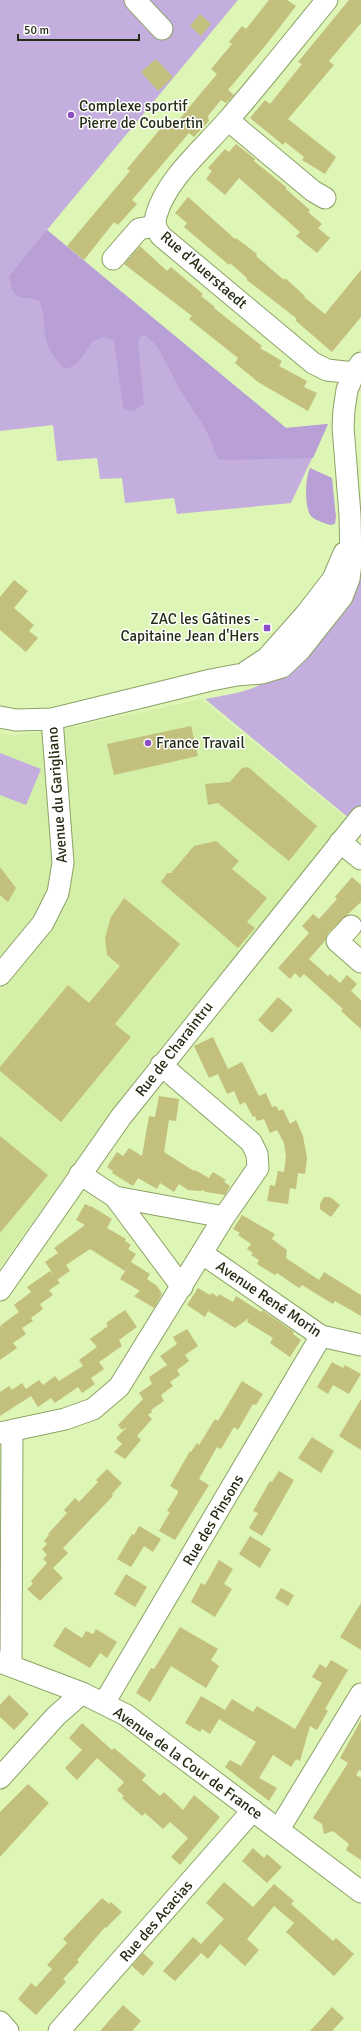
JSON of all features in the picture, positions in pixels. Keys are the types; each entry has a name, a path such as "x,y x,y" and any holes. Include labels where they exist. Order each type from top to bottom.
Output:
{"street":[{"path":"135,0 162,29"},
{"name":"Rue d'Auerstaedt","path":"327,0 228,120 190,160 172,184 156,216 155,226 161,236 313,363 327,370 357,368"},
{"path":"228,120 313,191 325,198"},
{"path":"113,258 139,229 155,226"},
{"path":"52,719 237,675 255,667 267,658 306,614 333,579 349,539 350,515 343,427 347,390 357,368"},
{"name":"Avenue du Garigliano","path":"0,717 16,720 52,719 63,863 58,893 43,923 0,975"},
{"name":"Rue de Charaintru","path":"0,1290 80,1174 161,1065 361,817"},
{"path":"340,842 361,859"},
{"path":"350,926 337,941 361,962"},
{"path":"6,1664 6,1432 65,1419 92,1409 107,1399 119,1387 224,1217 258,1168 257,1154 251,1142 161,1065"},
{"path":"80,1174 115,1197 182,1287"},
{"path":"115,1197 224,1217"},
{"name":"Avenue René Morin","path":"202,1254 321,1336 361,1346"},
{"name":"Rue des Pinsons","path":"104,1703 321,1336"},
{"name":"Avenue de la Cour de France","path":"6,1664 82,1693 126,1715 361,1892"},
{"path":"0,1778 56,1716 82,1693"},
{"path":"279,1829 361,1694"},
{"name":"Rue des Acacias","path":"59,2031 253,1810"},
{"path":"0,2022 8,2031"}],"shaded area":[{"path":"0,0 238,0 47,230 286,428 328,424 291,503 177,514 174,498 125,503 122,478 100,479 97,458 57,461 53,425 0,431"},
{"path":"47,230 286,428 328,424 313,458 218,459 206,430 179,388 157,346 145,335 140,336 138,344 144,404 135,410 129,411 123,407 114,340 105,337 93,341 78,362 65,369 47,344 43,314 39,301 15,294 9,276"},
{"path":"310,468 332,478 336,517 335,524 330,525 319,521 309,514 306,494 308,472"},
{"path":"361,576 361,806 350,819 205,699 234,694 250,689 266,681 282,670 312,641"},
{"path":"201,699 347,819 140,1073 0,1267 0,733 14,736 84,725"},
{"path":"0,753 41,769 26,805 0,795"}],"building":[{"path":"269,0 287,0 296,6 228,90 234,95 226,103 221,100 208,116 209,121 194,137 189,133 132,200 137,204 118,225 114,222 84,260 67,246 130,171 127,169 166,122 173,127 217,74 211,69 232,44 229,42 242,26 246,29"},
{"path":"349,0 361,0 361,23 329,61 334,65 288,119 336,157 325,174 302,160 304,157 285,142 283,145 250,118 265,100 270,104 302,64 298,62"},
{"path":"200,14 211,24 201,36 190,26"},
{"path":"156,59 173,77 158,91 141,72"},
{"path":"236,144 286,187 286,189 310,210 308,212 322,224 318,228 330,238 317,253 296,236 300,232 239,178 225,195 206,179 212,171 208,168 225,149 229,152"},
{"path":"188,197 235,239 236,238 257,254 256,256 284,280 285,278 305,296 304,297 325,314 361,270 361,317 332,352 296,321 296,318 247,280 247,278 230,263 229,265 184,227 187,223 175,213"},
{"path":"140,246 167,271 171,267 203,294 201,296 215,307 214,308 262,346 260,348 282,361 279,366 307,381 304,387 317,393 308,411 258,382 235,363 238,358 189,319 192,316 124,264"},
{"path":"14,580 28,591 14,608 34,625 29,631 38,638 26,652 0,630 0,597"},
{"path":"191,726 198,756 114,775 107,744"},
{"path":"248,767 317,826 289,861 218,803 208,805 205,784 230,782 242,768"},
{"path":"216,841 239,861 232,869 267,898 247,922 255,928 238,948 161,882 167,873 171,873 194,846"},
{"path":"0,867 16,888 8,902 0,895"},
{"path":"352,877 361,885 361,902 328,933 325,941 309,959 328,976 330,974 340,983 347,975 357,984 351,991 361,1000 361,1029 341,1011 343,1009 304,974 300,978 295,973 290,979 278,968 309,933 302,926 313,914 319,919 337,899 335,897"},
{"path":"124,898 180,944 115,1024 131,1037 61,1122 0,1071 0,1067 68,985 89,1003 120,966 107,955 105,938 111,917"},
{"path":"278,997 293,1010 272,1033 258,1020"},
{"path":"213,1037 228,1069 242,1062 259,1096 266,1093 272,1107 276,1106 279,1111 283,1109 290,1124 296,1120 303,1136 307,1158 305,1174 298,1173 296,1189 290,1188 288,1204 267,1201 270,1185 275,1186 278,1171 284,1172 286,1156 284,1143 277,1130 270,1133 264,1119 257,1121 255,1116 253,1117 245,1102 240,1105 234,1091 227,1094 218,1074 209,1078 194,1046"},
{"path":"159,1096 179,1099 176,1121 169,1120 164,1152 194,1171 195,1170 209,1178 213,1172 226,1180 224,1182 230,1186 225,1195 202,1190 188,1190 179,1184 174,1192 160,1183 157,1189 138,1178 133,1186 112,1173 113,1171 107,1167 117,1152 123,1156 129,1148 142,1156 149,1116 155,1117"},
{"path":"0,1136 48,1175 0,1233"},
{"path":"324,1197 330,1197 340,1205 331,1217 320,1209 320,1204"},
{"path":"85,1204 112,1219 107,1228 126,1239 125,1241 131,1245 128,1249 136,1254 125,1271 90,1249 66,1265 70,1271 57,1280 45,1262 58,1253 54,1248 85,1225 76,1220"},
{"path":"242,1215 275,1234 272,1239 287,1250 286,1258 319,1280 324,1272 361,1295 361,1316 335,1301 333,1304 302,1285 299,1288 277,1273 275,1275 257,1264 259,1260 251,1255 253,1253 247,1249 251,1244 238,1235 240,1233 233,1229"},
{"path":"131,1262 150,1274 147,1279 157,1286 162,1294 154,1308 134,1296 140,1291 120,1279"},
{"path":"50,1271 60,1283 49,1290 53,1295 40,1304 43,1309 31,1318 33,1321 22,1328 26,1334 13,1343 17,1348 0,1360 0,1325 5,1331 1,1325 19,1312 14,1305 31,1292 27,1287"},
{"path":"198,1288 210,1295 212,1293 218,1297 219,1294 233,1302 236,1296 261,1312 262,1310 294,1332 293,1334 301,1340 290,1357 270,1343 273,1338 247,1322 249,1318 235,1328 208,1311 205,1317 187,1305"},
{"path":"125,1310 137,1327 119,1340 122,1346 99,1362 104,1369 91,1378 95,1384 82,1393 78,1387 55,1403 51,1398 38,1407 31,1396 0,1416 0,1392 9,1386 12,1390 22,1383 26,1389 39,1380 43,1385 55,1376 59,1381 83,1366 79,1360 97,1347 90,1339 108,1326 106,1323"},
{"path":"187,1329 198,1346 185,1355 189,1361 177,1370 180,1375 170,1382 173,1386 161,1395 164,1401 151,1410 152,1412 148,1415 152,1419 137,1436 141,1440 125,1459 114,1452 122,1444 116,1438 127,1427 122,1430 118,1425 143,1399 139,1393 152,1384 149,1377 167,1365 160,1356 177,1344 173,1337"},
{"path":"332,1362 343,1368 345,1365 361,1374 349,1394 333,1385 328,1394 317,1387"},
{"path":"242,1381 263,1394 256,1405 253,1404 238,1430 234,1427 221,1449 217,1447 199,1479 209,1485 175,1540 159,1531 170,1512 167,1511 178,1493 178,1491 170,1486 190,1451 191,1452 197,1443 199,1445 215,1419 218,1421"},
{"path":"361,1399 361,1450 339,1436"},
{"path":"312,1437 334,1451 321,1473 298,1458"},
{"path":"107,1469 122,1483 112,1494 113,1496 63,1548 68,1553 53,1568 63,1578 40,1601 27,1589 33,1584 31,1581 47,1563 43,1559 47,1555 42,1549 47,1544 44,1541 49,1535 48,1534 67,1513 64,1510 75,1498 79,1502 98,1482 96,1480"},
{"path":"279,1471 294,1480 262,1536 249,1528 258,1513 253,1511 270,1481 272,1482"},
{"path":"139,1526 161,1539 153,1552 144,1546 131,1567 117,1559 132,1534 134,1535"},
{"path":"250,1536 271,1549 260,1568 239,1554"},
{"path":"219,1560 233,1569 224,1584 232,1589 215,1617 191,1602 201,1583 205,1585"},
{"path":"126,1574 147,1587 135,1607 114,1594"},
{"path":"281,1588 294,1595 288,1606 275,1598"},
{"path":"361,1603 361,1650 340,1637"},
{"path":"65,1627 82,1638 86,1631 93,1634 96,1629 117,1642 107,1658 100,1653 90,1668 53,1646"},
{"path":"180,1627 218,1649 211,1660 219,1666 206,1688 171,1666 150,1702 136,1693 151,1668 154,1669"},
{"path":"331,1660 348,1670 325,1709 328,1711 317,1730 310,1726 300,1761 296,1759 291,1767 273,1755 259,1778 277,1788 269,1801 225,1767 230,1760 241,1766 256,1742 219,1719 210,1734 202,1729 200,1732 185,1723 201,1696 225,1710 232,1699 253,1712 257,1706 295,1729 322,1683 312,1677 320,1664 326,1668"},
{"path":"9,1695 29,1714 14,1730 0,1717 0,1705"},
{"path":"361,1720 361,1771 359,1770 356,1775 361,1778 361,1860 346,1850 349,1844 333,1831 324,1834 322,1824 313,1818 348,1763 340,1758"},
{"path":"82,1723 112,1750 114,1748 146,1775 142,1780 160,1796 164,1792 183,1810 194,1795 220,1817 180,1865 171,1857 188,1838 170,1822 163,1829 145,1813 142,1816 122,1798 124,1796 117,1790 124,1782 97,1758 77,1780 65,1768 82,1750 69,1738"},
{"path":"28,1784 49,1803 0,1857 0,1812"},
{"path":"253,1848 264,1858 267,1854 282,1867 267,1883 242,1861"},
{"path":"224,1882 253,1907 274,1884 294,1901 291,1904 333,1941 336,1938 354,1954 334,1976 286,1932 294,1923 274,1906 247,1939 259,1950 245,1966 220,1944 208,1959 201,1953 175,1981 163,1971 193,1937 201,1944 224,1919 206,1903"},
{"path":"102,1898 109,1904 111,1902 122,1912 106,1928 105,1927 77,1960 79,1962 63,1979 66,1982 36,2015 18,1999 31,1983 36,1987 52,1969 47,1965 67,1943 63,1939"},
{"path":"143,1953 154,1963 143,1976 132,1966"},
{"path":"123,2005 141,2021 132,2031 100,2031"},
{"path":"332,2007 344,2018 332,2031 310,2031"}],"place":[{"name":"Complexe sportif Pierre de Coubertin","path":"71,115"},
{"name":"ZAC les Gâtines - Capitaine Jean d'Hers","path":"267,628"},
{"name":"France Travail","path":"148,743"}]}
